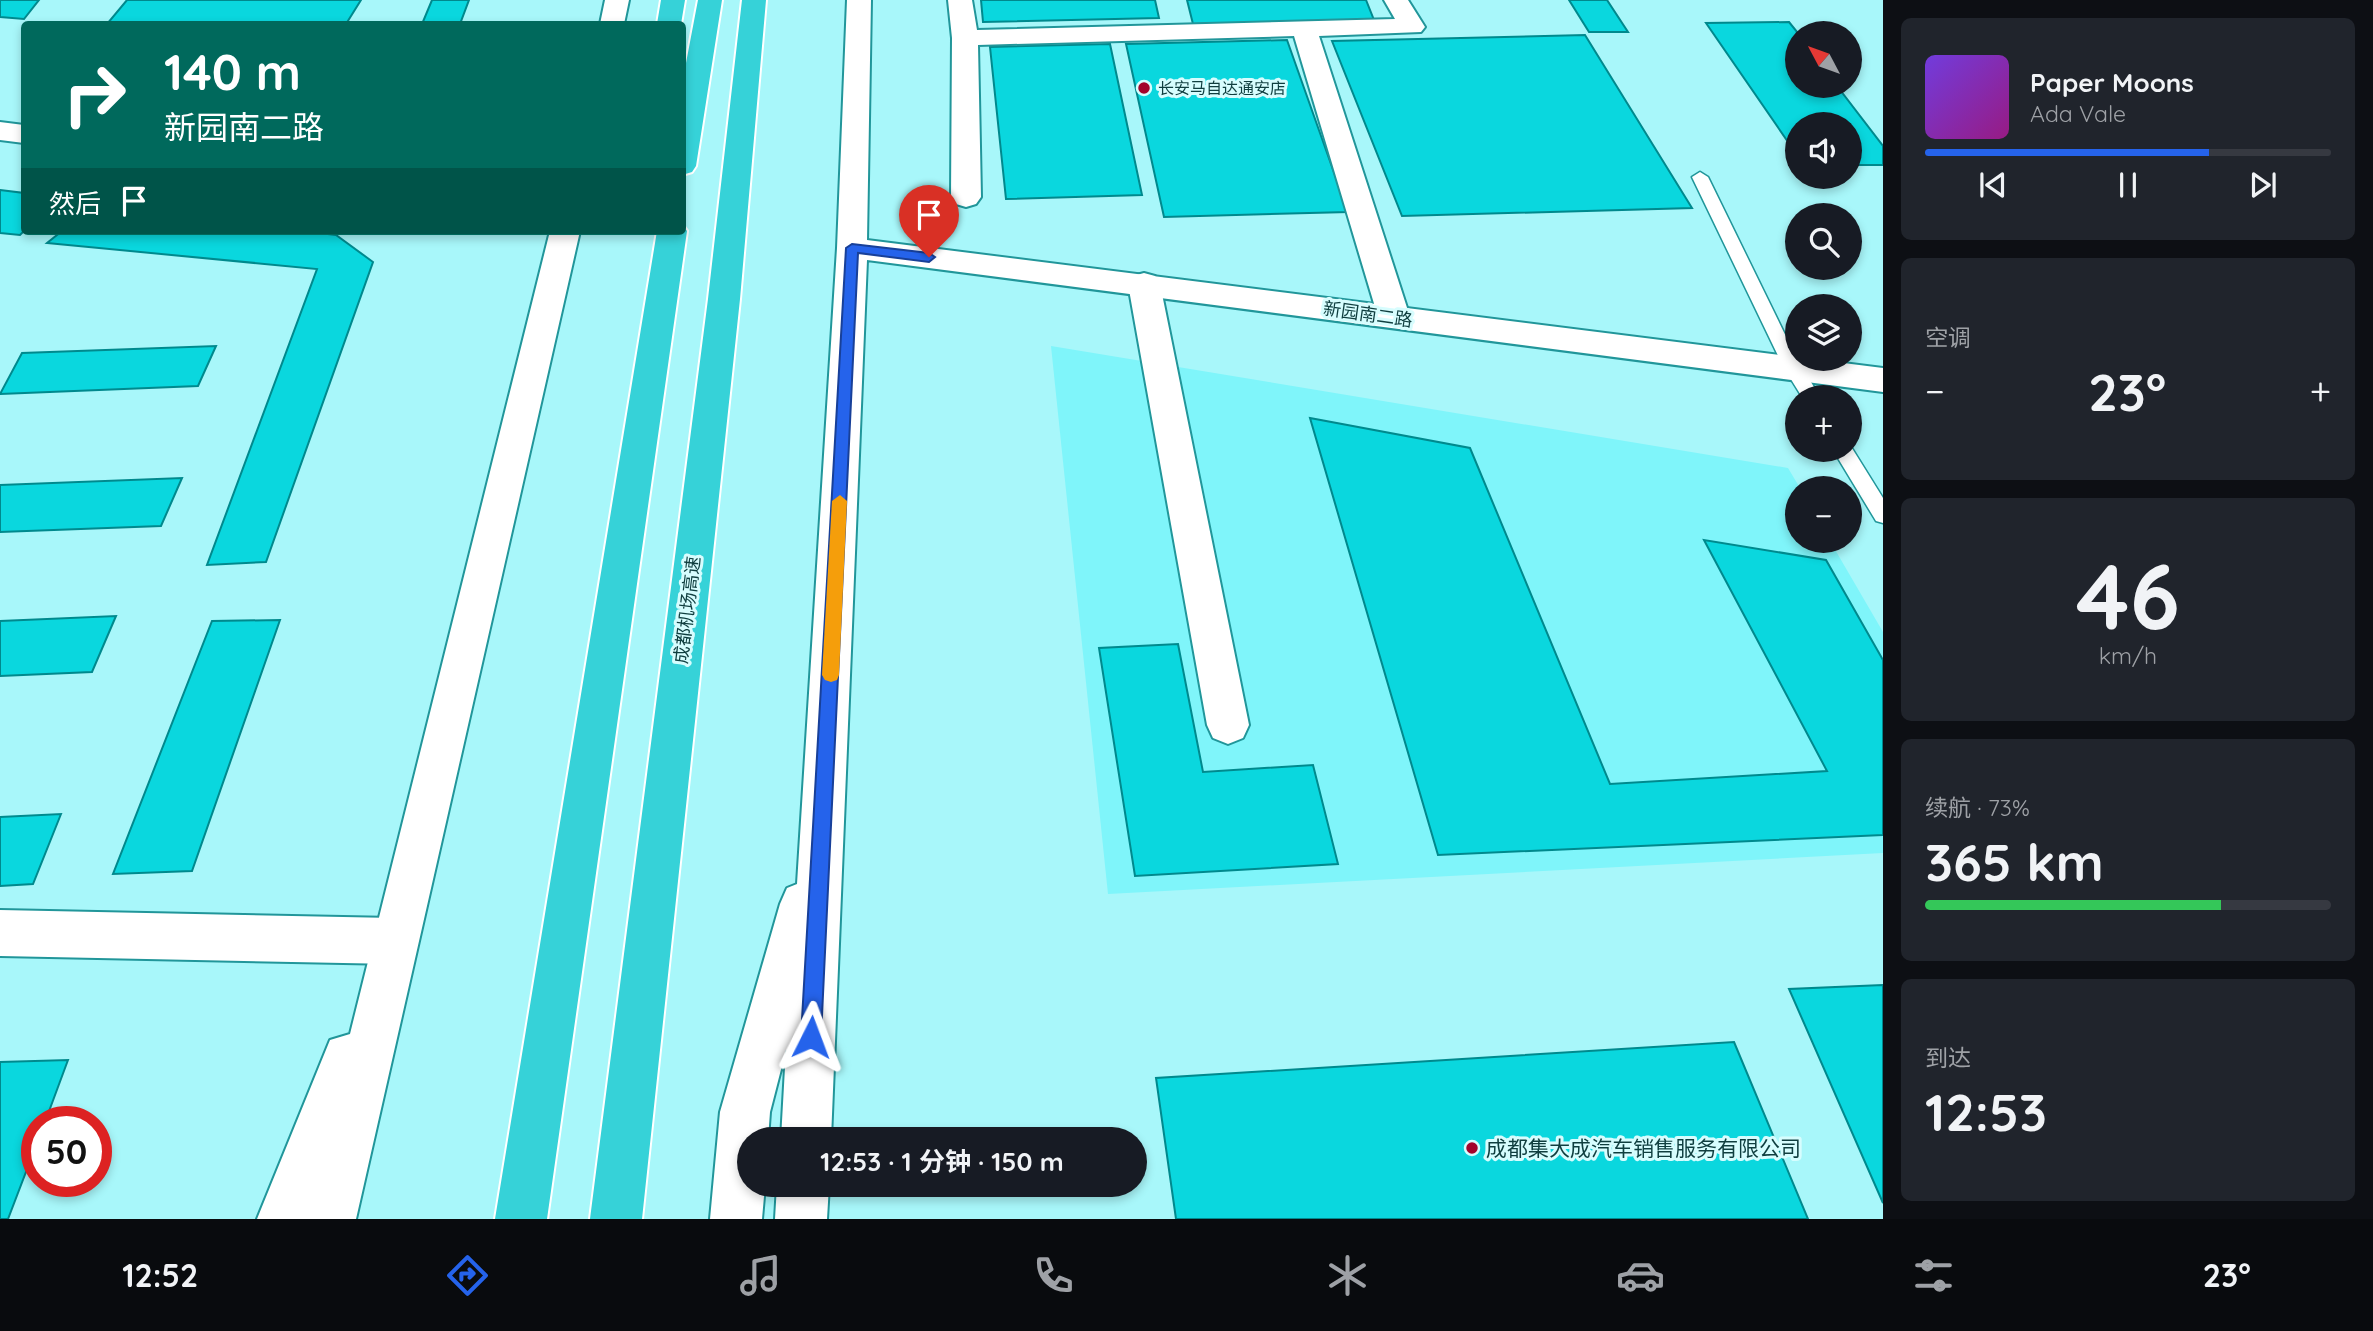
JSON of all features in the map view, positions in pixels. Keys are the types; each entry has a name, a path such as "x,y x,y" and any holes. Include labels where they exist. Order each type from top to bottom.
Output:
{"highway":[{"path":"670,21 673,0"},
{"path":"686,142 710,0"},
{"name":"成都机场高速","path":"616,1219 724,299 754,0"},
{"path":"747,60 764,0"},
{"path":"658,314 663,235"},
{"path":"521,1219 671,235"}],"street":[{"path":"613,21 617,0"},
{"path":"807,1127 852,248 859,0"},
{"path":"960,0 965,38 966,197"},
{"path":"965,38 1412,27 1396,0"},
{"path":"1304,28 1394,317"},
{"path":"0,131 21,134"},
{"path":"330,1219 564,235"},
{"name":"新园南二路","path":"852,248 1785,367"},
{"path":"1144,284 1228,725"},
{"name":"新园南二路","path":"1816,371 1883,380"},
{"path":"736,1219 745,1112 823,831"},
{"path":"0,933 394,942"},
{"path":"283,1219 394,942"},
{"path":"801,1219 802,1197"}],"lane":[{"path":"1700,177 1785,352"},
{"path":"1850,462 1883,515"}],"shaded area":[{"path":"1051,346 1788,468 1793,476 1785,476 1785,553 1837,553 1883,632 1883,853 1108,894"}],"building":[{"path":"0,0 39,0 24,19 0,17"},
{"path":"127,0 361,0 348,21 110,21"},
{"path":"432,0 469,0 461,21 423,21"},
{"path":"981,0 1155,0 1159,18 983,22"},
{"path":"1187,0 1366,0 1374,20 1193,24"},
{"path":"1569,0 1607,0 1628,32 1589,32"},
{"path":"1785,22 1785,98 1846,98 1857,112 1785,112 1785,138 1706,23"},
{"path":"1585,35 1692,208 1402,216 1332,41"},
{"path":"1287,40 1348,212 1164,217 1126,44"},
{"path":"1110,44 1142,195 1006,199 990,47"},
{"path":"1862,119 1883,146 1883,165 1862,165"},
{"path":"0,190 21,193 21,234 0,233"},
{"path":"57,235 336,235 373,262 266,562 207,565 317,269 47,243"},
{"path":"216,346 198,386 0,394 22,353"},
{"path":"1310,418 1470,448 1610,784 1827,771 1704,540 1826,560 1883,660 1883,835 1438,855"},
{"path":"182,478 161,526 0,532 0,485"},
{"path":"116,616 92,672 0,676 0,621"},
{"path":"280,620 192,871 113,874 212,621"},
{"path":"1178,644 1203,772 1313,765 1338,864 1135,876 1099,648"},
{"path":"61,814 33,884 0,886 0,817"},
{"path":"1883,985 1883,1203 1789,989"},
{"name":"成都集大成汽车销售服务有限公司","path":"1734,1042 1808,1219 1176,1219 1156,1078"},
{"path":"68,1060 51,1106 21,1106 21,1185 8,1219 0,1219 0,1062"}],"slow traffic":[{"path":"831,675 840,501"}],"place":[{"name":"长安马自达通安店","path":"1144,88"},
{"name":"成都集大成汽车销售服务有限公司","path":"1472,1148"}],"route":[{"path":"811,1037 852,248 929,257"}]}
